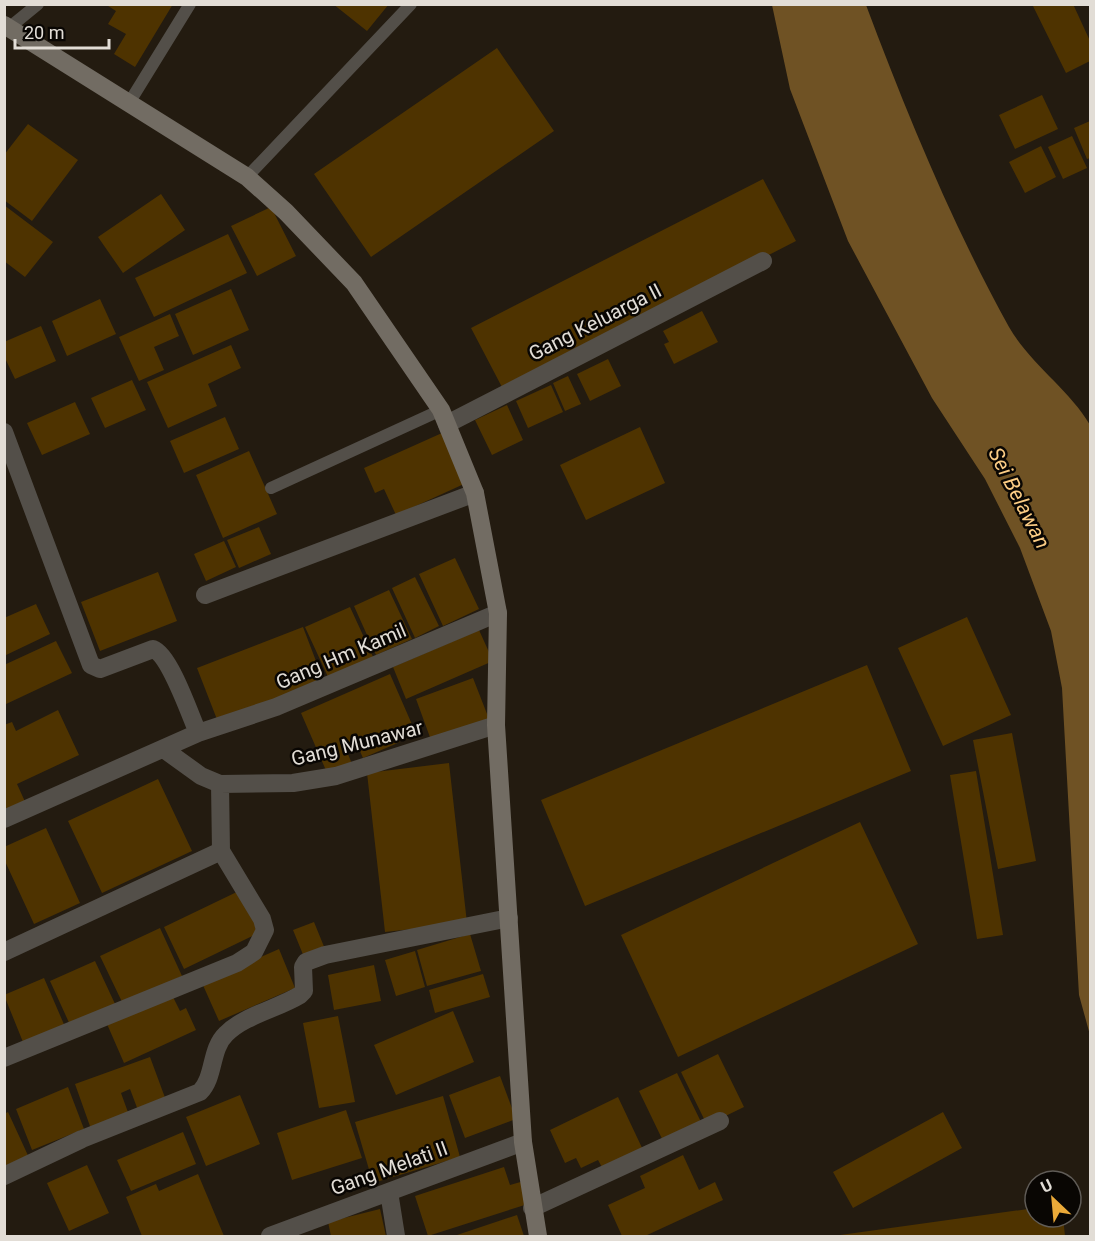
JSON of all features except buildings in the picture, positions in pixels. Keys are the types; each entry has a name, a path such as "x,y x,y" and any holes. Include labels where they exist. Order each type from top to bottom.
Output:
{"street":[{"path":"6,28 247,177 286,212 354,284 444,417 475,493 498,614 496,725 523,1142 538,1236"},
{"name":"Gang Keluarga II","path":"444,417 763,261"},
{"path":"4,432 91,665 100,669 153,649 158,651 168,663 198,734"},
{"path":"205,595 475,493"},
{"name":"Gang Hm Kamil","path":"4,819 198,734 276,707 498,614"},
{"name":"Gang Munawar","path":"165,750 201,776 220,784 293,783 336,776 496,725"},
{"path":"4,1058 237,963 254,952 265,930 262,920 221,851 220,784"},
{"path":"4,952 221,851"},
{"path":"4,1176 82,1139 200,1092 208,1083 211,1064 225,1035 304,991 303,967 306,962 325,955 509,918"},
{"path":"532,1208 720,1121"},
{"name":"Gang Melati II","path":"270,1236 523,1142"},
{"path":"388,1192 396,1236"}],"lane":[{"path":"6,28 38,4"},
{"path":"129,103 190,4"},
{"path":"247,177 411,4"},
{"path":"271,488 444,417"}],"water":[{"name":"Sei Belawan","path":"772,5 866,5 932,168 988,288 1018,340 1090,425 1090,1035 1079,995 1062,688 1051,631 1020,548 985,479 932,398 848,241 790,89"}]}
